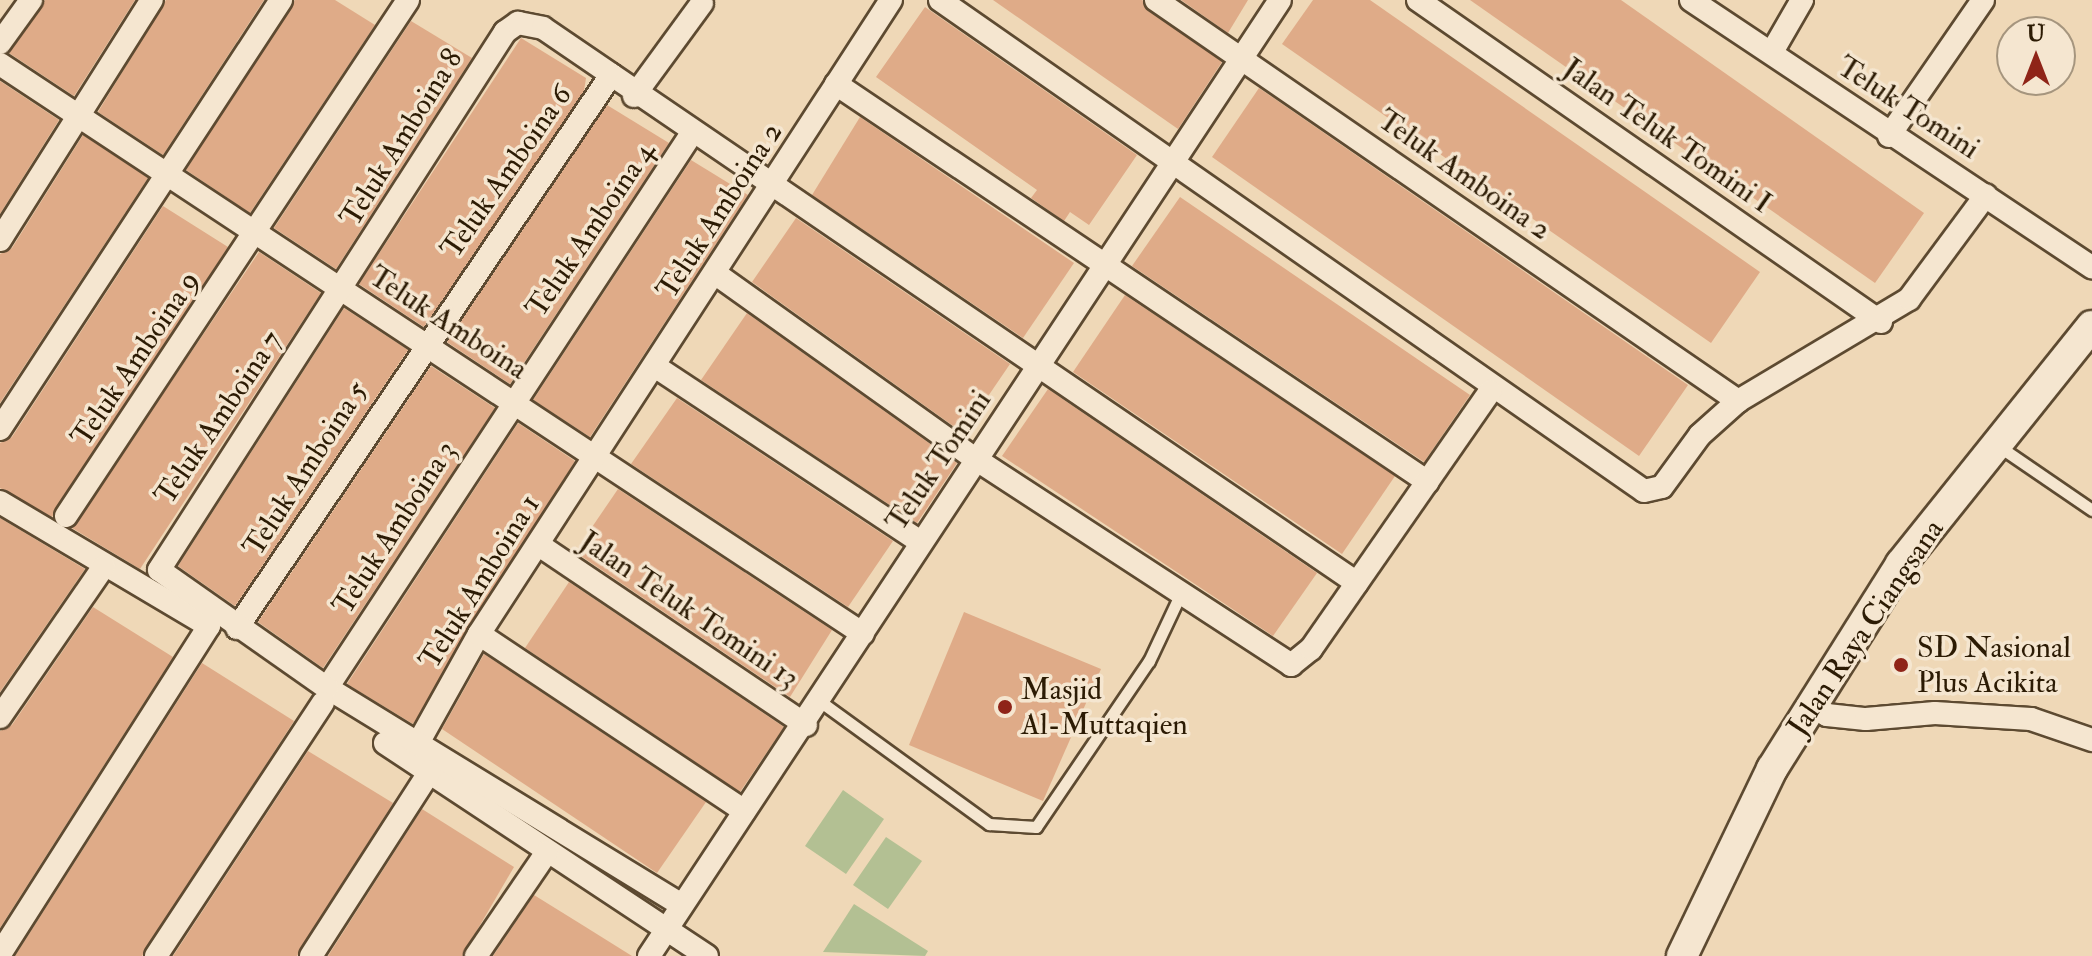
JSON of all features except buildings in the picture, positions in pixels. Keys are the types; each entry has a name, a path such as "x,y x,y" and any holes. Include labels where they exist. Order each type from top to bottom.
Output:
{"main road":[{"name":"Jalan Raya Ciangsana","path":"1682,956 1772,769 1901,564 2091,330"}],"street":[{"path":"0,43 31,0"},
{"path":"0,240 78,112 152,0"},
{"path":"0,429 281,0"},
{"name":"Teluk Amboina 9","path":"66,516 408,0"},
{"name":"Teluk Amboina 2","path":"598,454 891,0"},
{"path":"940,0 1170,167 1490,391 1644,491 1662,487 1700,435 1738,401 1881,322 1932,276 1986,195"},
{"name":"Teluk Amboina 2","path":"1156,0 1738,401"},
{"name":"Teluk Tomini","path":"649,956 680,904 806,725 974,458 1039,367 1103,263 1280,0"},
{"name":"Jalan Teluk Tomini I","path":"1418,0 1881,322"},
{"name":"Teluk Tomini","path":"1691,0 1772,52 1889,136 1986,195 2092,267"},
{"path":"1772,52 1802,0"},
{"path":"1889,136 1983,0"},
{"path":"634,96 702,3"},
{"name":"Teluk Amboina 8","path":"342,290 505,32 518,23 543,28 611,75"},
{"name":"Teluk Amboina","path":"0,64 170,172 255,234 598,454 863,634"},
{"path":"611,75 634,96 1357,583"},
{"name":"Teluk Amboina 6","path":"425,342 611,75"},
{"path":"836,84 1428,482"},
{"name":"Teluk Amboina 4","path":"512,401 692,133"},
{"path":"716,274 974,458 1291,665 1311,649 1490,391"},
{"name":"Teluk Amboina 7","path":"237,628 166,581 161,558 342,290"},
{"name":"Teluk Amboina 5","path":"237,628 425,342"},
{"path":"656,367 920,542"},
{"name":"Teluk Amboina 3","path":"156,956 512,401"},
{"name":"Teluk Amboina 1","path":"417,745 479,634 598,454"},
{"path":"0,502 325,696 417,745 680,904"},
{"name":"Jalan Teluk Tomini 13","path":"539,545 806,725"},
{"path":"0,717 104,566"},
{"path":"0,954 209,626"},
{"path":"237,628 430,771 707,956"},
{"path":"479,634 744,811"},
{"path":"1813,705 1827,715 1866,719 1935,713 2031,719 2092,740"},
{"path":"311,956 430,771"},
{"path":"476,956 547,852"}],"lane":[{"path":"1997,445 2092,510"},
{"path":"821,702 989,824 1036,827 1149,661 1181,593"}],"green space":[{"path":"843,790 884,819 846,874 805,846"},
{"path":"886,837 922,861 888,909 853,885"},
{"path":"854,904 928,951 925,956 823,952"}],"place":[{"name":"SD Nasional Plus Acikita","path":"1901,665"},
{"name":"Masjid Al-Muttaqien","path":"1005,707"}]}
